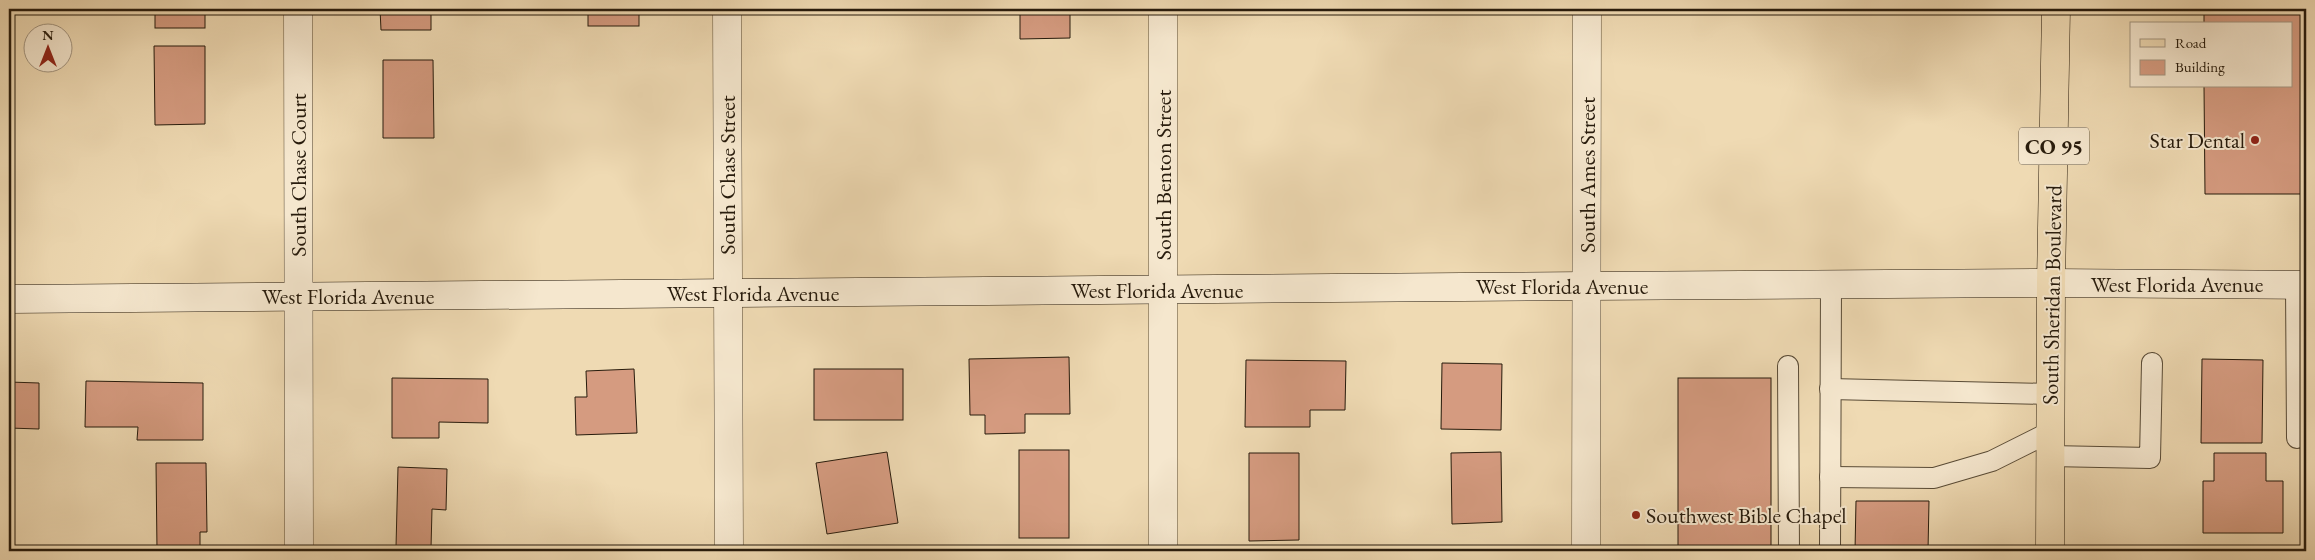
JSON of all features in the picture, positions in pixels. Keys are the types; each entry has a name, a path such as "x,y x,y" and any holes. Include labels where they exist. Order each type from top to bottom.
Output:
{"main road":[{"name":"South Sheridan Boulevard","path":"2050,551 2051,284 2056,9"}],"street":[{"name":"South Chase Court","path":"298,9 297,296 299,551"},
{"name":"South Chase Street","path":"727,9 729,551"},
{"name":"South Benton Street","path":"1163,9 1163,551"},
{"name":"South Ames Street","path":"1586,551 1587,9"},
{"name":"West Florida Avenue","path":"9,299 1587,286 2301,285"}],"lane":[{"path":"1830,551 1831,285"},
{"path":"2297,438 2301,285"},
{"path":"1830,477 1934,478 2050,444 2150,458 2152,363"},
{"path":"1788,366 1789,551"},
{"path":"1830,389 2050,394"}],"building":[{"path":"155,9 205,9 205,28 155,28"},
{"path":"380,9 431,9 431,30 381,30"},
{"path":"588,9 639,9 639,26 588,26"},
{"path":"1020,9 1070,9 1070,38 1020,39"},
{"name":"Star Dental","path":"2204,9 2306,9 2306,194 2205,194 2204,88 2292,88 2292,22 2204,22"},
{"path":"154,46 205,46 205,124 155,125"},
{"path":"383,60 433,60 434,138 383,138"},
{"path":"1069,357 1070,414 1025,414 1025,433 985,434 985,415 970,415 969,359"},
{"path":"2202,359 2263,360 2262,443 2201,443"},
{"path":"1246,360 1346,361 1345,410 1310,410 1310,427 1245,427"},
{"path":"1442,363 1502,364 1501,430 1441,429"},
{"path":"634,369 637,433 576,435 575,397 587,397 586,371"},
{"path":"814,369 903,369 903,420 814,420"},
{"path":"392,378 488,379 488,423 439,422 439,438 392,438"},
{"path":"1678,378 1771,378 1771,551 1678,551"},
{"path":"86,381 203,383 203,440 137,440 138,427 85,427"},
{"path":"9,382 39,383 39,429 9,428"},
{"path":"1019,450 1069,450 1069,538 1019,538"},
{"path":"887,452 898,523 827,534 816,463"},
{"path":"1501,452 1502,522 1452,524 1451,453"},
{"path":"1249,453 1299,453 1299,540 1249,541"},
{"path":"2214,453 2266,453 2266,481 2283,481 2283,533 2203,533 2203,481 2214,481"},
{"path":"156,463 206,463 207,532 200,532 200,550 157,550"},
{"path":"398,467 447,469 446,510 432,509 431,548 396,547"},
{"path":"1856,501 1929,501 1928,551 1855,551"}],"place":[{"name":"Star Dental","path":"2255,140"},
{"name":"Southwest Bible Chapel","path":"1636,515"}]}
